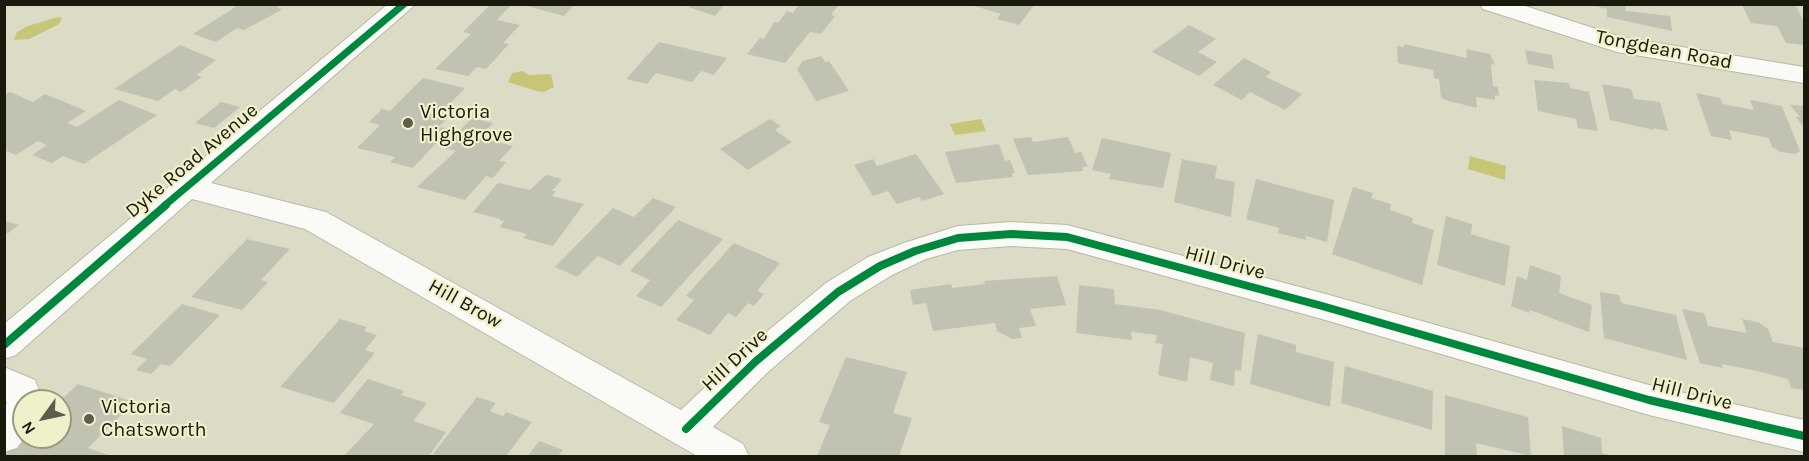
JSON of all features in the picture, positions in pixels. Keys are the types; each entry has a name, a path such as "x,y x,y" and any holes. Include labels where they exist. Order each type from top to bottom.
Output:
{"street":[{"name":"Dyke Road Avenue","path":"4,345 186,187 404,4"},
{"name":"Tongdean Road","path":"1492,4 1617,44 1804,75"},
{"name":"Hill Brow","path":"186,187 315,220 730,456"},
{"name":"Hill Drive","path":"686,429 755,362 837,292 880,266 915,251 958,238 1011,234 1067,237 1322,306 1649,400 1804,436"},
{"path":"4,382 18,389"}],"shaded area":[{"path":"58,17 62,18 59,24 29,39 14,40 17,32 28,26"},
{"path":"523,71 529,75 551,74 554,87 544,92 508,82 512,73"},
{"path":"981,119 986,131 955,135 950,124"},
{"path":"1470,156 1506,166 1505,180 1468,169"}],"building":[{"path":"240,4 282,4 277,8 283,9 244,30 237,28 216,42 193,34"},
{"path":"491,4 510,6 497,20 520,25 503,43 509,44 486,69 477,67 468,76 435,69 471,34 463,32"},
{"path":"520,4 575,4 564,16"},
{"path":"683,4 725,4 715,16 683,5"},
{"path":"799,4 839,4 831,15 835,16 821,34 810,32 785,63 747,54 760,38 764,39 774,22 778,23 787,11 793,13"},
{"path":"1035,4 1019,25 997,19 1001,14 971,5"},
{"path":"1587,4 1625,4 1626,11 1670,16 1672,31 1607,17 1607,9"},
{"path":"1795,4 1804,22 1804,45 1786,43 1777,26 1751,23 1742,5"},
{"path":"1189,25 1216,39 1198,52 1217,62 1199,76 1152,52"},
{"path":"659,42 727,58 714,75 701,71 692,82 656,73 647,84 626,79"},
{"path":"1404,44 1467,58 1466,49 1490,54 1495,65 1491,64 1493,86 1498,87 1499,96 1495,95 1495,100 1476,97 1477,108 1445,100 1441,97 1439,79 1434,78 1433,70 1398,63 1397,46 1404,47"},
{"path":"180,45 216,60 196,75 202,77 181,92 175,89 158,101 114,89"},
{"path":"1525,50 1552,55 1554,69 1528,64"},
{"path":"821,56 825,62 829,61 849,91 816,101 797,69 803,61"},
{"path":"1244,58 1271,72 1266,77 1302,94 1285,110 1250,92 1242,100 1213,85"},
{"name":"Victoria Highgrove","path":"423,78 465,88 443,111 452,113 439,127 449,129 413,168 390,162 395,157 357,148 380,125 369,122 382,109 390,111"},
{"path":"1534,80 1569,83 1570,88 1589,92 1598,131 1578,128 1576,119 1538,111"},
{"path":"1602,84 1631,89 1634,99 1660,102 1668,131 1610,120"},
{"path":"10,92 33,102 45,94 86,111 67,123 77,127 119,100 157,115 84,164 63,156 52,163 32,155 47,145 38,141 16,155 4,150 4,95"},
{"path":"1696,93 1720,98 1723,104 1754,110 1750,100 1782,106 1800,151 1795,154 1781,152 1772,147 1769,138 1729,130 1732,140 1711,136"},
{"path":"221,102 240,107 214,128 195,123"},
{"path":"1790,105 1804,106 1804,128 1796,117 1800,117"},
{"path":"472,118 493,123 479,138 513,146 499,161 506,162 493,178 486,176 465,200 417,187 456,151 443,148"},
{"path":"770,119 781,126 775,130 792,142 748,170 720,149"},
{"path":"1031,137 1033,142 1068,137 1075,153 1081,152 1088,167 1082,167 1083,171 1028,175 1013,139"},
{"path":"1102,138 1171,153 1163,188 1109,179 1111,174 1092,170"},
{"path":"999,144 1005,161 1010,160 1015,173 1012,173 1013,177 956,183 945,152"},
{"path":"916,154 944,194 922,201 919,197 897,204 888,191 873,196 854,165 873,159 877,166"},
{"path":"1182,159 1217,166 1215,178 1235,182 1231,217 1174,202"},
{"path":"546,175 562,179 552,191 556,191 552,196 584,204 553,246 523,238 527,234 500,227 504,221 499,220 501,219 473,212 498,183 530,190"},
{"path":"1256,179 1334,200 1327,242 1306,236 1306,240 1278,233 1279,228 1246,219"},
{"path":"1353,187 1373,193 1371,198 1391,204 1390,210 1413,218 1412,223 1434,230 1422,285 1332,254"},
{"path":"653,198 676,207 620,266 598,256 577,277 555,267 613,208 634,217"},
{"path":"1446,216 1472,224 1471,234 1510,246 1505,286 1437,265"},
{"path":"678,220 723,239 661,307 636,296 650,280 630,271"},
{"path":"4,221 19,225 4,236"},
{"path":"247,239 290,249 261,280 268,282 242,310 191,297"},
{"path":"734,243 780,263 757,291 764,294 754,306 748,303 736,317 728,313 710,335 676,320 694,300 686,296"},
{"path":"1530,265 1561,276 1559,293 1592,305 1589,332 1530,310 1529,313 1511,306 1517,276 1527,280"},
{"path":"1057,276 1066,305 1030,309 1036,326 1019,328 1022,338 1012,339 997,331 995,323 933,331 926,303 913,305 910,290 951,284 952,288 985,284 984,281"},
{"path":"1079,285 1114,289 1115,304 1160,310 1245,333 1241,371 1235,370 1234,386 1210,380 1213,363 1190,357 1187,382 1158,375 1163,344 1155,343 1157,335 1131,332 1132,340 1076,333"},
{"path":"1600,292 1619,295 1621,303 1676,315 1687,360 1604,338"},
{"path":"182,304 220,315 170,366 161,364 151,374 136,370 147,359 131,354"},
{"path":"1682,309 1704,313 1708,326 1747,333 1742,319 1758,322 1768,329 1773,342 1804,348 1804,390 1791,388 1788,379 1762,372 1721,364 1723,368 1700,363"},
{"path":"340,319 367,327 364,331 377,335 365,350 375,353 334,403 280,387"},
{"path":"1258,334 1296,345 1296,352 1334,362 1330,407 1250,384"},
{"path":"846,357 907,372 893,413 912,418 899,456 817,456 830,425 819,422"},
{"path":"1345,366 1433,391 1432,430 1341,403"},
{"path":"368,379 404,391 401,395 427,403 413,421 446,432 429,456 344,456 374,424 340,413"},
{"name":"Victoria Chatsworth","path":"78,384 134,402 88,448 112,456 4,456 12,448 72,449 72,390"},
{"path":"1445,395 1528,417 1531,456 1476,443 1477,456 1445,455"},
{"path":"477,397 496,403 490,411 503,416 506,412 532,422 506,456 439,456 433,454"},
{"path":"1562,426 1601,438 1602,453 1612,456 1564,456"},
{"path":"539,441 563,450 559,454 564,456 528,456"}],"cycle path":[{"path":"4,345 186,187 404,4"},
{"path":"686,429 755,362 838,292 880,266 915,251 958,238 1011,234 1067,237 1322,306 1649,400 1804,436"}],"place":[{"name":"Victoria Highgrove","path":"408,123"},
{"name":"Victoria Chatsworth","path":"89,419"}]}
